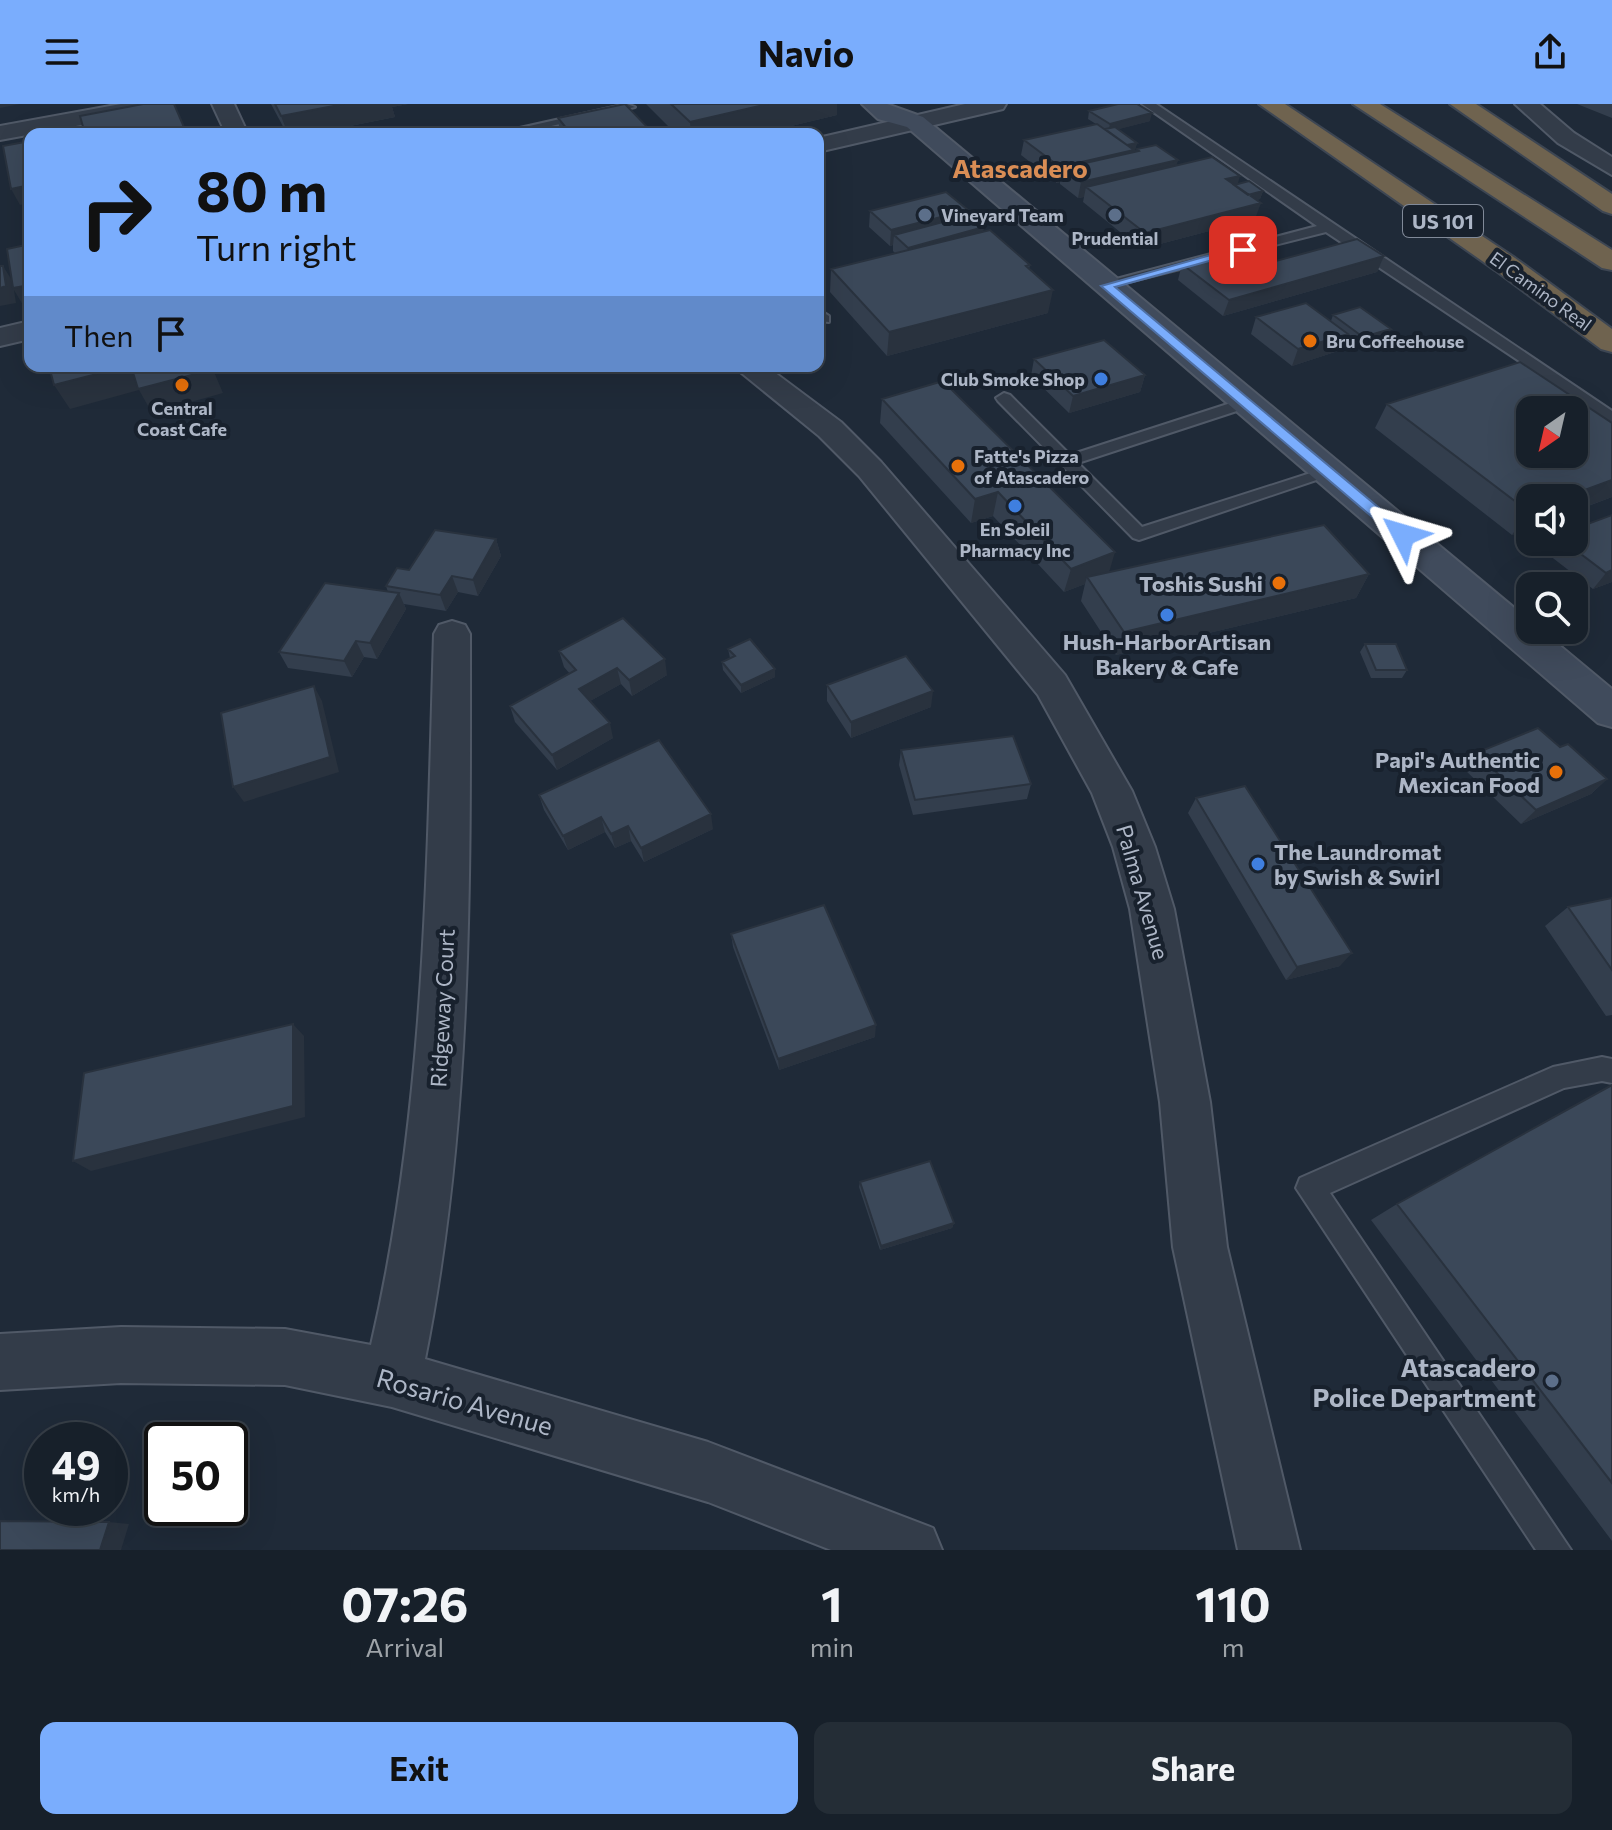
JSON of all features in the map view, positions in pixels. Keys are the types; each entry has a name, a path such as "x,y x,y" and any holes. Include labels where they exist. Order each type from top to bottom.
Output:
{"highway":[{"name":"El Camino Real","path":"1270,104 1493,256 1612,343"},
{"name":"US 101","path":"1364,104 1612,262"},
{"path":"1461,104 1612,206"}],"main road":[{"path":"873,104 886,114 916,113 1106,286 1612,712"}],"street":[{"path":"27,128 157,104"},
{"path":"223,104 234,128"},
{"path":"824,143 916,113 995,104"},
{"path":"1526,104 1566,138 1608,164"},
{"path":"0,133 24,129"},
{"path":"0,337 24,331"},
{"name":"Palma Avenue","path":"756,372 830,429 870,469 1052,685 1112,791 1134,847 1163,961 1185,1102 1200,1247 1269,1550"},
{"name":"Ridgeway Court","path":"392,1378 407,1316 436,1136 446,960 452,634"},
{"name":"Rosario Avenue","path":"0,1362 121,1355 285,1357 392,1378 708,1472 911,1550"}],"lane":[{"path":"528,128 629,107 626,104"},
{"path":"1148,104 1612,418"},
{"path":"1106,286 1328,227"},
{"path":"1004,398 1139,534 1329,473"},
{"path":"1067,461 1246,403"},
{"path":"1555,1550 1310,1188 1562,1076 1602,1069 1612,1071"}],"building":[{"path":"143,104 174,104 184,128 83,128 80,116"},
{"path":"275,104 344,104 281,116"},
{"path":"625,104 648,128 566,128 558,118"},
{"path":"671,104 768,104 690,122"},
{"path":"1118,104 1137,104 1152,113 1110,124 1089,111"},
{"path":"1097,124 1134,150 1060,167 1024,140"},
{"path":"1115,127 1137,143 1127,145 1105,129"},
{"path":"24,142 24,186 11,189 3,146"},
{"path":"1156,145 1178,160 1081,182 1063,168 1139,151 1137,149"},
{"path":"1212,157 1240,176 1226,179 1261,203 1145,233 1086,187"},
{"path":"1249,181 1263,191 1248,195 1234,185"},
{"path":"946,192 968,210 891,230 870,211"},
{"path":"969,215 984,227 908,248 894,235"},
{"path":"990,230 1053,290 889,332 831,269"},
{"path":"1357,239 1384,256 1229,300 1182,264 1261,249 1276,261"},
{"path":"24,245 24,286 13,288 7,249"},
{"path":"0,266 3,266 6,286 0,288"},
{"path":"1306,303 1348,334 1298,349 1256,317"},
{"path":"1360,307 1391,329 1363,337 1333,315"},
{"path":"1104,340 1145,375 1073,396 1034,359"},
{"path":"1520,362 1571,396 1516,396 1516,468 1588,468 1588,407 1612,423 1612,480 1588,489 1588,484 1516,484 1516,502 1387,404"},
{"path":"51,372 105,372 54,385"},
{"path":"133,372 203,372 138,389"},
{"path":"943,381 1115,552 1071,569 998,492 975,499 882,399"},
{"path":"1612,515 1612,570 1606,573 1584,556 1588,556 1588,524"},
{"path":"1324,525 1369,574 1124,632 1087,577"},
{"path":"435,530 496,539 473,580 452,576 440,595 386,586 397,568 409,570"},
{"path":"325,583 399,593 370,643 356,641 344,661 279,652"},
{"path":"623,618 665,659 629,680 617,668 579,689 610,723 552,755 510,706 576,670 559,651"},
{"path":"750,639 775,669 741,685 722,662 735,656 728,649"},
{"path":"1365,644 1396,644 1407,670 1376,670"},
{"path":"906,656 933,691 851,722 827,685"},
{"path":"314,686 330,757 233,787 221,713"},
{"path":"1538,728 1560,747 1568,744 1607,779 1536,810 1476,753"},
{"path":"1013,736 1031,784 915,800 901,750"},
{"path":"659,740 711,814 641,848 628,826 611,834 601,817 563,836 539,795"},
{"path":"1245,786 1352,953 1297,967 1196,798"},
{"path":"1612,898 1612,970 1568,907"},
{"path":"824,905 876,1025 778,1059 731,934"},
{"path":"293,1024 293,1106 73,1161 84,1073"},
{"name":"Atascadero Police Department","path":"1612,1085 1612,1483 1397,1204"},
{"path":"930,1161 954,1223 881,1246 860,1182"},
{"path":"0,1521 24,1521 24,1526 108,1526 100,1550 0,1550"}],"place":[{"name":"Vineyard Team","path":"925,215"},
{"name":"Prudential","path":"1115,215"},
{"name":"Bru Coffeehouse","path":"1310,341"},
{"name":"Club Smoke Shop","path":"1101,379"},
{"name":"Central Coast Cafe","path":"182,385"},
{"name":"Fatte's Pizza of Atascadero","path":"958,466"},
{"name":"En Soleil Pharmacy Inc","path":"1015,506"},
{"name":"Toshis Sushi","path":"1279,583"},
{"name":"Hush-HarborArtisan Bakery & Cafe","path":"1167,615"},
{"name":"Papi's Authentic Mexican Food","path":"1556,772"},
{"name":"The Laundromat by Swish & Swirl","path":"1258,864"},
{"name":"Atascadero Police Department","path":"1552,1381"}],"district":[{"name":"Atascadero","path":"1020,167"}],"route":[{"path":"1243,250 1106,286 1403,535"}]}
